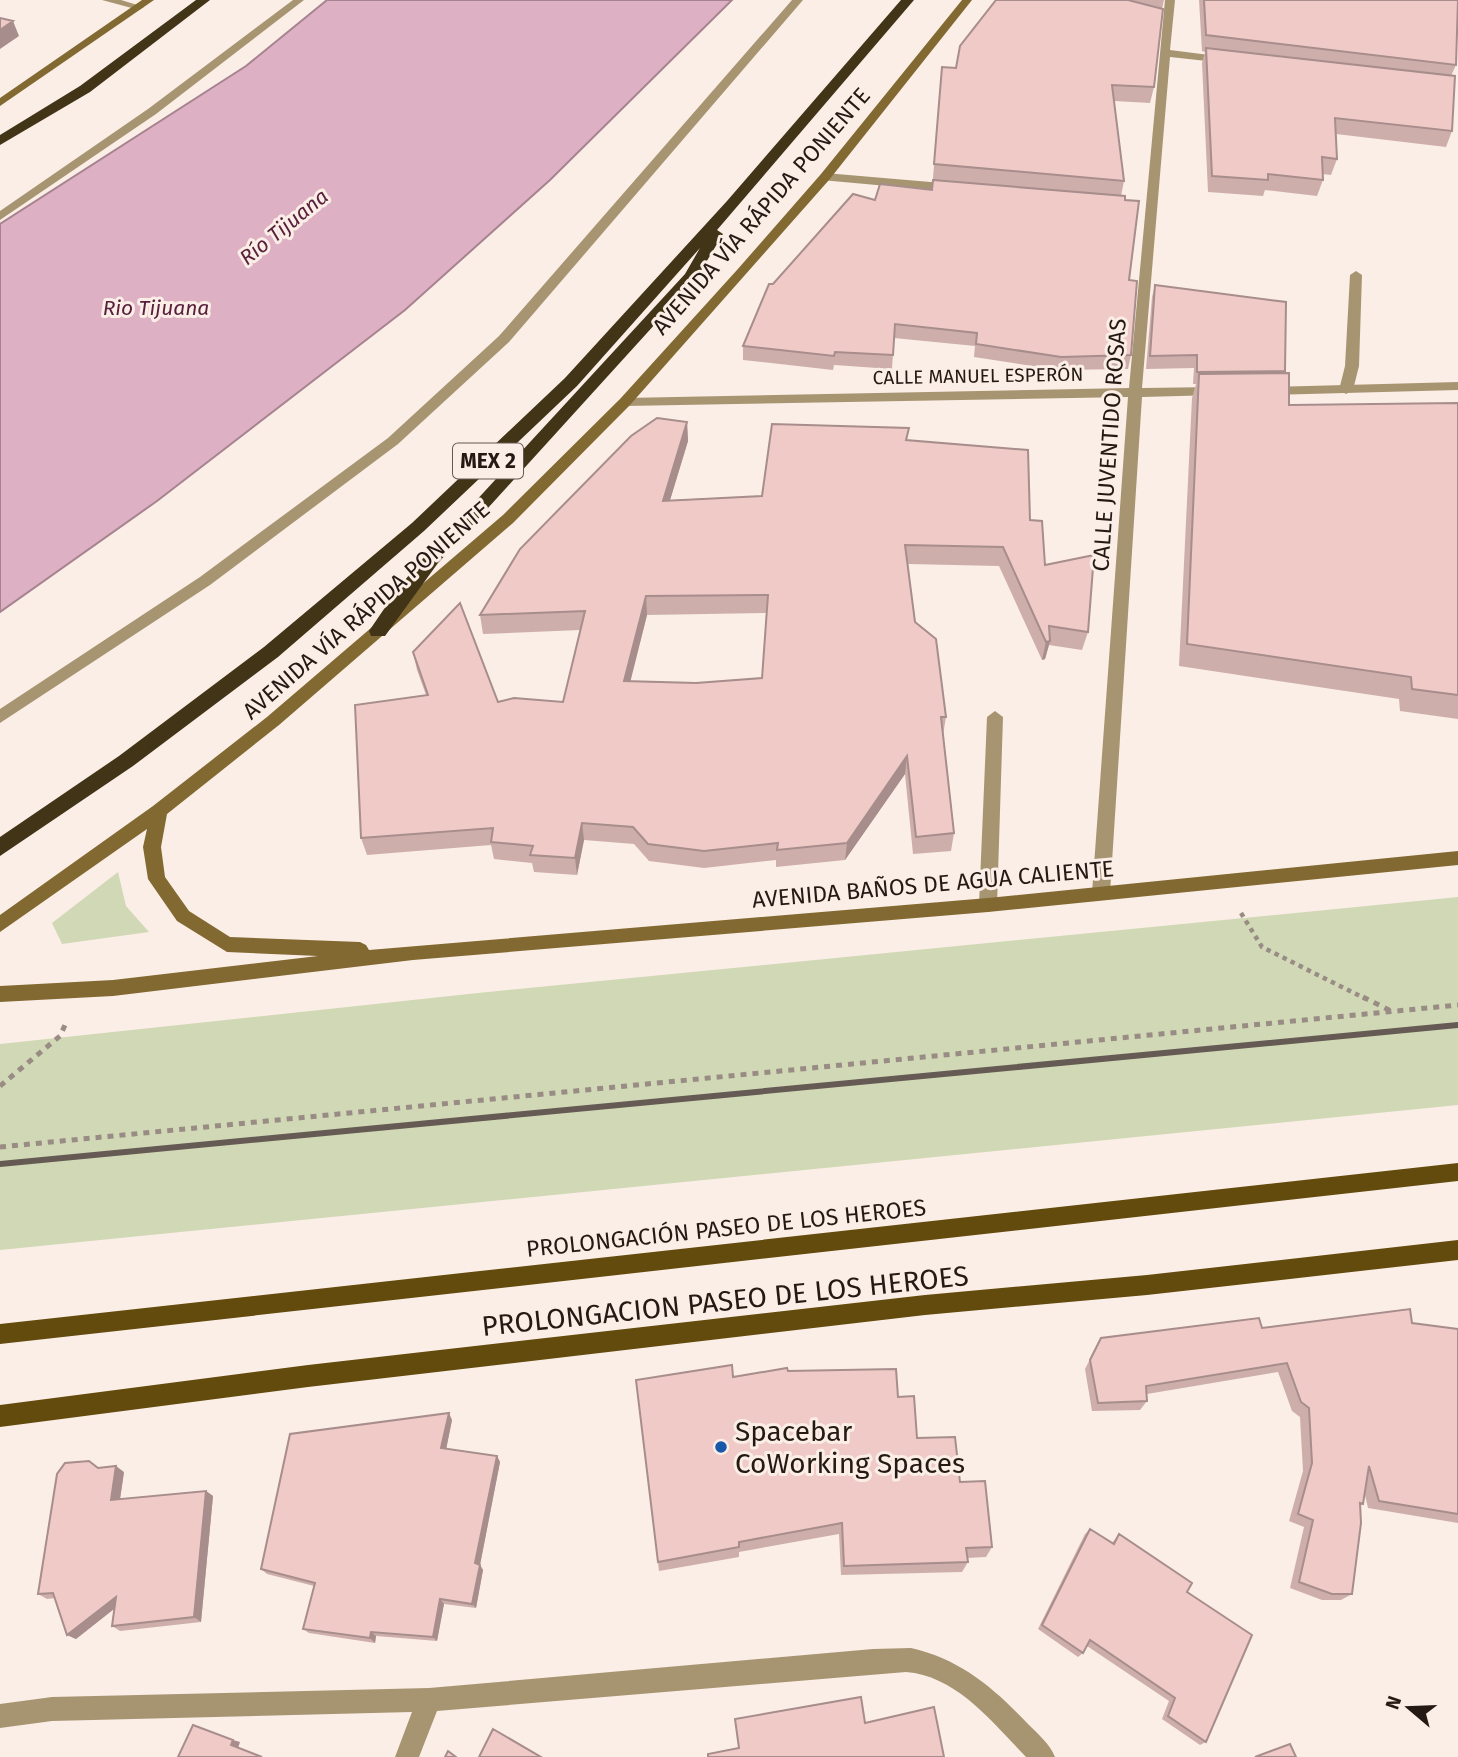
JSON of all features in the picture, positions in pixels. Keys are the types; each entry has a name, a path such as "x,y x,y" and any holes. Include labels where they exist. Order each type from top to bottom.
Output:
{"highway":[{"path":"0,142 85,89 204,0"},
{"name":"AVENIDA VÍA RÁPIDA PONIENTE","path":"0,848 126,761 271,652 418,527 571,382 732,204 908,0"},
{"path":"883,31 914,0"},
{"path":"0,127 85,89"},
{"path":"378,631 432,559 691,276 732,204"}],"main road":[{"path":"0,103 149,0"},
{"name":"AVENIDA VÍA RÁPIDA PONIENTE","path":"0,925 159,811 273,721 508,519 625,402 825,177 967,0"},
{"name":"AVENIDA BAÑOS DE AGUA CALIENTE","path":"159,811 152,847 157,879 183,916 227,944 413,952"},
{"name":"AVENIDA BAÑOS DE AGUA CALIENTE","path":"0,994 113,988 413,952 988,905 1458,858"},
{"name":"PROLONGACIÓN PASEO DE LOS HEROES","path":"0,1335 1458,1172"},
{"name":"PROLONGACION PASEO DE LOS HEROES","path":"0,1416 308,1376 925,1305 1147,1285 1458,1250"}],"street":[{"path":"107,0 139,7"},
{"path":"0,216 74,167 225,59 299,0"},
{"path":"0,718 205,581 394,441 503,339 798,0"},
{"name":"CALLE JUVENTIDO ROSAS","path":"1101,893 1134,392 1142,205 1166,53 1161,20 1170,0"},
{"path":"1166,53 1232,61"},
{"path":"825,177 970,190"},
{"path":"1346,390 1352,366 1356,275"},
{"path":"1253,391 1458,386"},
{"name":"CALLE MANUEL ESPERÓN","path":"625,402 1227,391"},
{"path":"988,905 995,717"},
{"path":"0,1716 52,1709 429,1700 873,1661 911,1660 938,1667 968,1684 1043,1757"},
{"path":"407,1757 429,1700"}],"path":[{"path":"1222,882 1262,947 1392,1012"},
{"path":"0,1147 1458,1005"},
{"path":"0,1086 60,1036 66,1023"}],"green space":[{"path":"118,872 126,906 149,932 62,944 52,923"},
{"path":"1458,897 1458,1105 0,1250 0,1044 478,993"}],"water":[{"name":"Rio Tijuana","path":"327,0 732,0 550,180 405,310 157,501 0,612 0,224 246,66"}],"building":[{"path":"996,0 1128,0 1163,9 1154,87 1112,85 1124,181 934,164 942,67 956,68 960,46"},
{"path":"1204,0 1458,0 1456,65 1206,35"},
{"path":"0,18 13,21 0,30"},
{"path":"1206,48 1455,76 1452,131 1335,118 1337,159 1322,157 1323,180 1268,174 1268,180 1212,176"},
{"path":"933,180 1125,196 1125,200 1139,201 1129,280 1137,281 1131,355 1061,357 976,344 977,333 895,324 893,355 835,352 834,356 743,346 769,284 773,284 853,194 875,200 880,184 932,190"},
{"path":"1155,285 1286,302 1285,371 1197,372 1197,355 1150,356"},
{"path":"1289,373 1289,405 1458,403 1458,695 1412,689 1411,677 1187,644 1199,374"},
{"path":"657,418 687,422 663,501 762,496 772,424 909,428 906,440 1028,450 1030,520 1042,521 1045,565 1094,555 1088,632 1049,626 1050,641 1046,642 1003,547 905,545 915,622 936,639 946,717 941,717 954,833 916,837 907,756 847,843 777,850 778,843 704,851 648,844 633,827 582,823 575,858 530,855 533,846 491,842 493,828 361,838 355,705 428,695 413,652 460,603 498,702 514,698 563,702 585,611 480,615 520,549 631,436","holes":["768,595 762,678 696,683 624,681 646,596"]},
{"path":"1410,1309 1412,1323 1458,1329 1458,1514 1379,1501 1369,1466 1363,1504 1360,1503 1361,1523 1352,1594 1332,1594 1299,1582 1313,1520 1298,1514 1312,1463 1309,1408 1301,1402 1287,1363 1146,1386 1147,1401 1098,1403 1090,1360 1101,1338 1259,1318 1262,1328"},
{"path":"732,1365 733,1377 787,1368 788,1371 896,1369 898,1397 914,1396 917,1438 955,1437 960,1482 985,1481 992,1547 966,1548 968,1562 844,1566 842,1523 739,1542 739,1547 658,1562 636,1380"},
{"path":"449,1413 441,1448 497,1456 475,1563 480,1565 472,1604 440,1599 433,1637 371,1632 370,1638 303,1629 315,1583 261,1569 290,1434"},
{"path":"89,1461 98,1468 116,1466 111,1500 206,1491 194,1617 112,1626 116,1597 67,1635 53,1593 38,1594 57,1474 65,1463"},
{"path":"1090,1529 1114,1544 1119,1534 1192,1583 1187,1592 1252,1635 1206,1742 1168,1716 1175,1698 1090,1640 1083,1653 1042,1625"},
{"path":"861,1697 865,1723 934,1707 944,1757 708,1757 708,1754 739,1748 735,1719"},
{"path":"193,1725 233,1740 231,1745 262,1757 178,1757"},
{"path":"493,1729 541,1757 479,1757"},
{"path":"1290,1744 1296,1757 1255,1757"},
{"path":"448,1751 456,1757 445,1757"}],"railway":[{"path":"0,1164 1458,1025"}],"place":[{"name":"Spacebar CoWorking Spaces","path":"721,1447"}],"water label":[{"name":"Río Tijuana","path":"284,227"}]}
